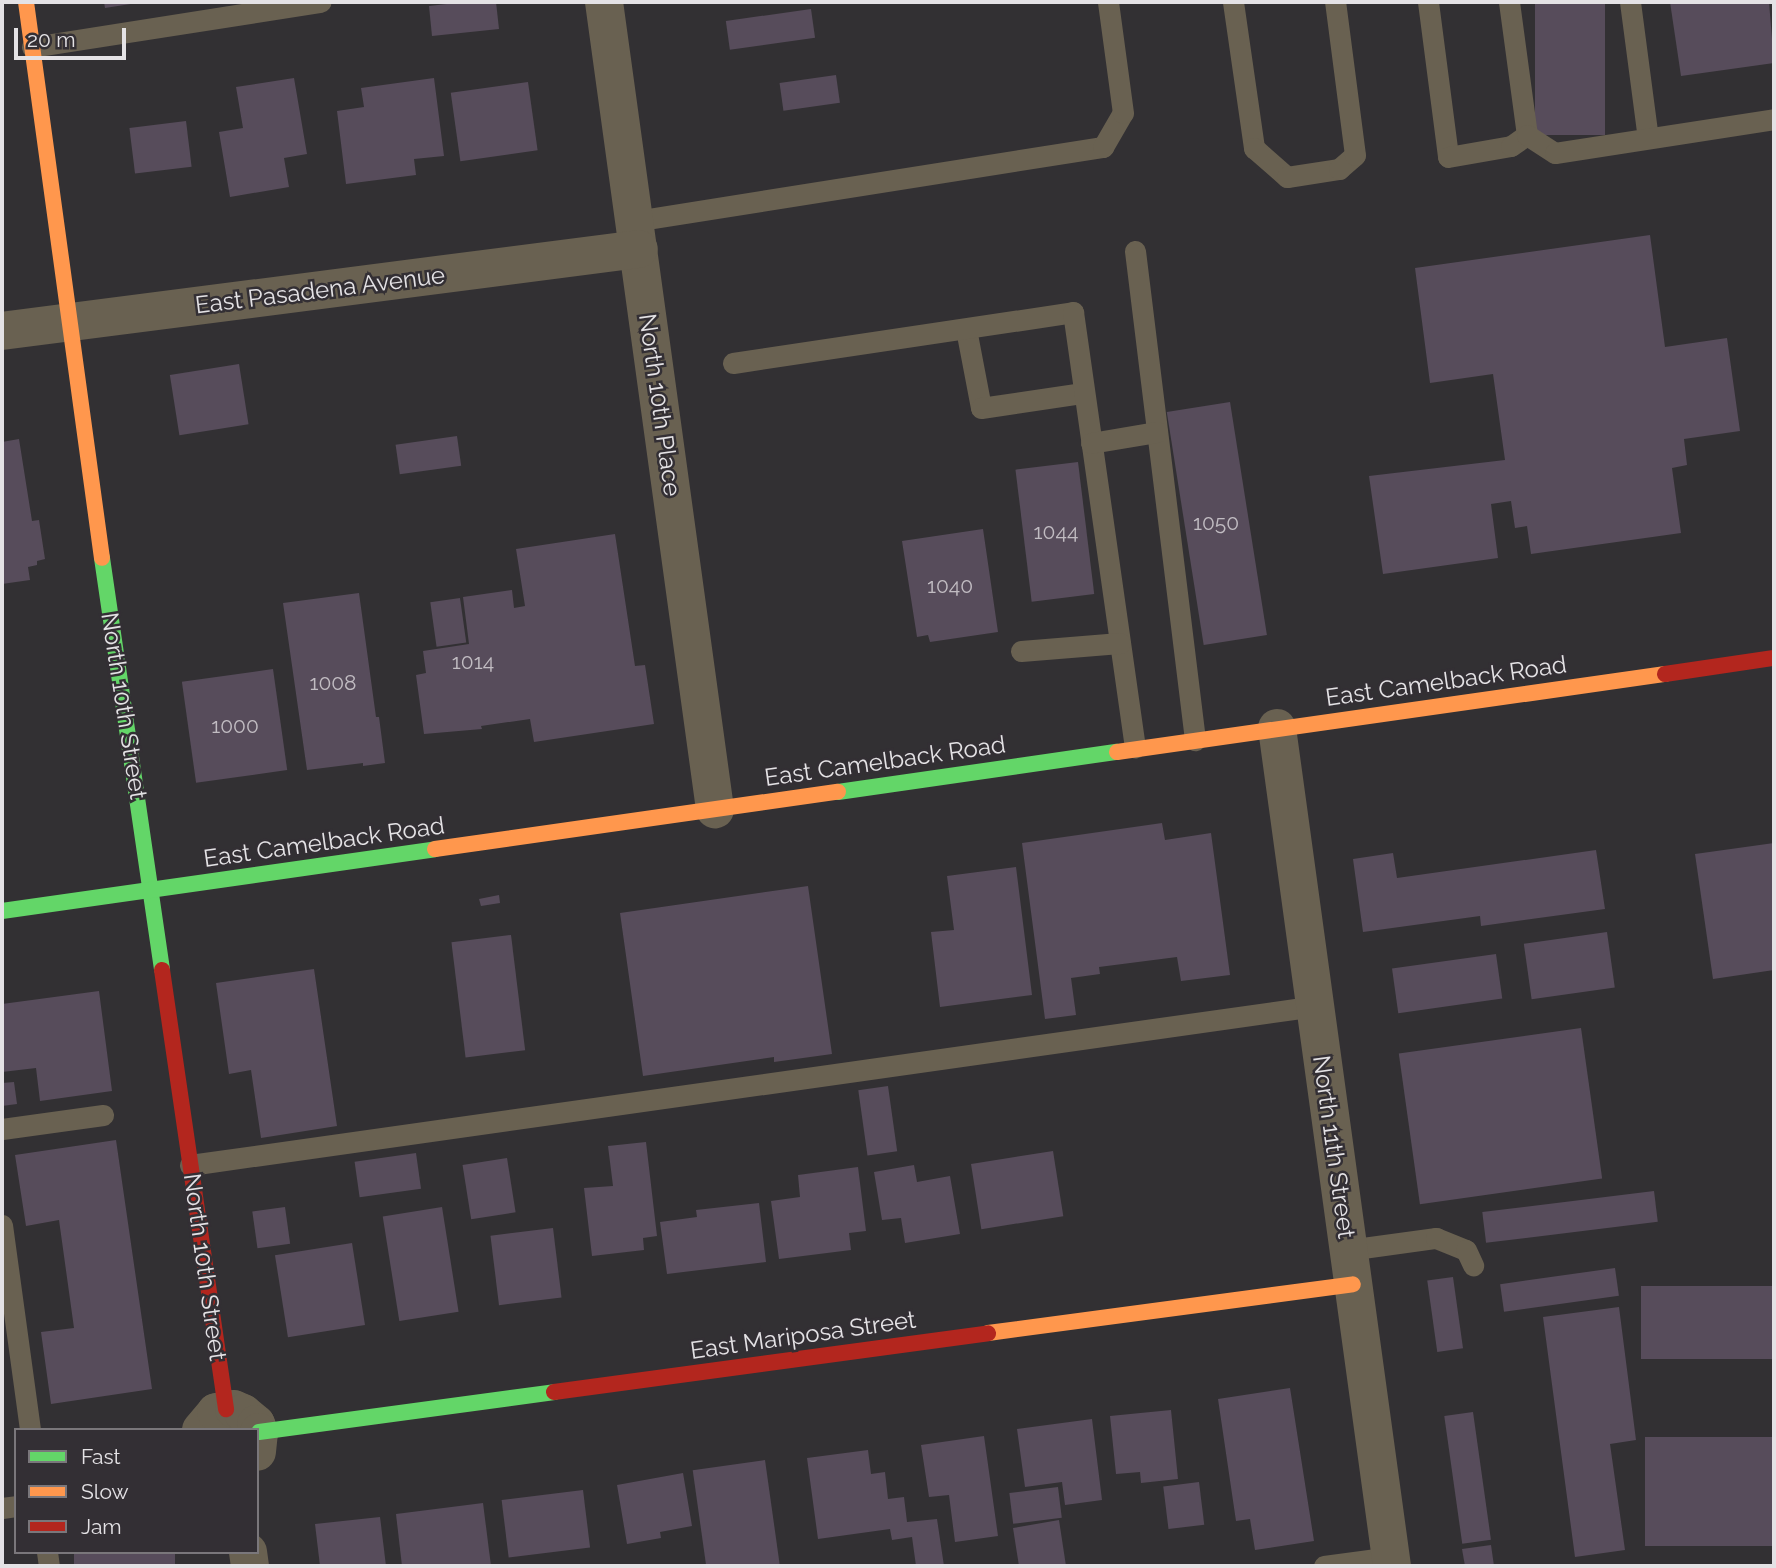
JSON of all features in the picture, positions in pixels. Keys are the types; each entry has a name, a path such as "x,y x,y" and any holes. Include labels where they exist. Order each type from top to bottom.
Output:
{"street":[{"name":"North 10th Street","path":"26,2 69,322 190,1165 213,1420 234,1409 250,1417 254,1428"},
{"name":"North 10th Place","path":"604,2 715,809"},
{"name":"East Pasadena Avenue","path":"2,331 637,235"},
{"name":"East Camelback Road","path":"2,911 1774,658"},
{"name":"North 11th Street","path":"1277,728 1391,1562"},
{"name":"East Mariposa Street","path":"259,1442 1351,1267"}],"lane":[{"path":"32,47 321,2"},
{"path":"637,235 1103,148 1123,113 1108,2"},
{"path":"1233,2 1254,148 1287,177 1339,169 1355,155 1335,2"},
{"path":"1428,2 1448,157 1511,146 1527,135"},
{"path":"1509,2 1527,135 1555,153 1774,119"},
{"path":"1630,2 1648,138"},
{"path":"1135,251 1195,740"},
{"path":"733,363 1073,312 1135,748"},
{"path":"966,329 981,408 1083,393"},
{"path":"1091,443 1157,432"},
{"path":"1021,652 1120,643"},
{"path":"190,1165 1315,1006"},
{"path":"2,1129 103,1115"},
{"path":"2,1225 30,1428"},
{"path":"1351,1267 1436,1238 1466,1250 1473,1265"},
{"path":"1324,1566 1391,1562"}],"building":[{"path":"104,2 137,2 137,3 105,8"},
{"path":"496,2 499,29 432,36 429,6"},
{"path":"1535,2 1605,2 1605,135 1535,135"},
{"path":"1670,2 1769,2 1774,63 1681,76"},
{"path":"811,9 815,38 730,50 726,21"},
{"path":"836,75 840,103 783,111 780,83"},
{"path":"294,78 307,154 284,158 289,187 230,197 219,132 243,128 236,87"},
{"path":"434,78 444,156 414,159 416,175 346,184 337,111 364,107 361,88"},
{"path":"528,82 538,150 460,161 451,93"},
{"path":"186,121 192,167 135,174 129,128"},
{"path":"1650,235 1665,347 1727,338 1740,431 1684,439 1687,465 1672,468 1681,533 1531,554 1527,526 1515,528 1511,501 1491,504 1498,558 1383,574 1369,476 1505,460 1493,374 1430,383 1415,268"},
{"path":"239,364 249,424 179,435 170,375"},
{"path":"1230,402 1267,635 1204,645 1167,412"},
{"path":"457,436 461,466 400,474 396,445"},
{"path":"19,439 32,521 39,520 45,559 28,567 30,580 2,584 2,442"},
{"path":"1078,462 1094,594 1032,602 1015,470"},
{"path":"983,529 998,632 930,642 928,635 917,637 902,541"},
{"path":"615,534 635,666 645,665 654,724 534,742 530,719 481,726 482,729 424,734 416,675 426,673 423,651 469,644 463,597 512,590 514,608 525,606 516,549"},
{"path":"359,593 385,763 307,770 283,603"},
{"path":"460,598 466,643 437,647 430,602"},
{"path":"273,669 287,770 196,783 182,682"},
{"path":"1162,823 1165,840 1211,833 1230,975 1181,981 1177,957 1099,967 1100,974 1071,978 1076,1015 1045,1019 1022,843"},
{"path":"1774,843 1774,970 1713,979 1695,854"},
{"path":"1596,850 1605,909 1481,926 1480,916 1363,932 1353,859 1393,853 1397,878"},
{"path":"1016,867 1032,995 940,1007 931,932 954,930 947,876"},
{"path":"808,886 832,1054 774,1062 774,1057 643,1076 620,913"},
{"path":"499,895 500,903 481,906 479,899"},
{"path":"1607,932 1615,987 1532,999 1524,944"},
{"path":"511,935 525,1050 466,1057 451,942"},
{"path":"1496,954 1502,999 1398,1013 1392,969"},
{"path":"314,969 337,1126 261,1138 251,1070 229,1074 216,983"},
{"path":"99,991 112,1091 40,1101 36,1068 2,1072 2,1004"},
{"path":"1581,1028 1602,1179 1420,1204 1399,1054"},
{"path":"14,1082 17,1104 2,1106 2,1083"},
{"path":"888,1086 897,1151 867,1156 858,1090"},
{"path":"116,1140 152,1389 51,1404 41,1332 74,1328 59,1220 26,1226 15,1155"},
{"path":"646,1142 657,1236 643,1238 644,1250 592,1256 584,1188 613,1186 608,1146"},
{"path":"1053,1151 1063,1216 981,1229 971,1164"},
{"path":"416,1153 421,1189 360,1197 355,1162"},
{"path":"507,1158 516,1212 471,1219 463,1165"},
{"path":"914,1165 917,1182 950,1176 960,1234 905,1243 901,1218 882,1220 874,1172"},
{"path":"858,1167 866,1231 849,1233 851,1250 779,1259 771,1201 800,1197 798,1175"},
{"path":"1654,1191 1658,1222 1486,1243 1482,1212"},
{"path":"759,1203 766,1262 667,1274 660,1222 697,1217 696,1210"},
{"path":"285,1207 290,1244 257,1248 252,1212"},
{"path":"442,1207 459,1312 399,1321 383,1216"},
{"path":"553,1228 562,1297 499,1305 490,1236"},
{"path":"352,1243 365,1325 288,1337 275,1255"},
{"path":"1615,1268 1619,1296 1504,1312 1500,1284"},
{"path":"1453,1277 1463,1348 1437,1352 1427,1281"},
{"path":"1641,1286 1774,1286 1774,1359 1641,1359"},
{"path":"1619,1307 1636,1440 1610,1444 1625,1550 1575,1557 1543,1317"},
{"path":"1290,1388 1314,1541 1255,1550 1250,1519 1236,1521 1218,1399"},
{"path":"1171,1410 1178,1479 1141,1483 1140,1472 1116,1474 1110,1416"},
{"path":"1473,1412 1491,1540 1462,1544 1444,1416"},
{"path":"1092,1419 1102,1500 1065,1505 1062,1482 1025,1487 1017,1429"},
{"path":"984,1436 998,1536 955,1542 949,1495 929,1497 921,1445"},
{"path":"1645,1437 1774,1437 1774,1546 1645,1546"},
{"path":"868,1450 871,1474 885,1472 888,1499 904,1497 907,1522 937,1519 944,1566 916,1566 912,1537 892,1540 890,1529 818,1539 807,1458"},
{"path":"765,1460 780,1566 706,1566 693,1470"},
{"path":"683,1473 692,1526 660,1532 661,1538 627,1544 617,1485"},
{"path":"1199,1482 1204,1525 1169,1529 1163,1486"},
{"path":"1058,1487 1062,1518 1013,1524 1009,1493"},
{"path":"583,1490 590,1548 509,1558 502,1500"},
{"path":"483,1503 491,1566 402,1566 396,1514"},
{"path":"380,1517 386,1566 320,1566 315,1524"},
{"path":"1059,1520 1066,1566 1019,1566 1013,1528"},
{"path":"1491,1545 1494,1566 1465,1566 1462,1549"},
{"path":"74,1554 175,1554 175,1566 74,1566"}],"traffic: fast":[{"path":"102,558 162,970"},
{"path":"838,792 1117,752"},
{"path":"2,911 435,849"},
{"path":"259,1432 554,1392"}],"traffic: slow":[{"path":"26,2 102,558"},
{"path":"1117,752 1665,674"},
{"path":"435,849 838,792"},
{"path":"988,1333 1353,1284"}],"traffic: jam":[{"path":"1665,674 1774,658"},
{"path":"162,970 226,1409"},
{"path":"554,1392 988,1333"}]}
